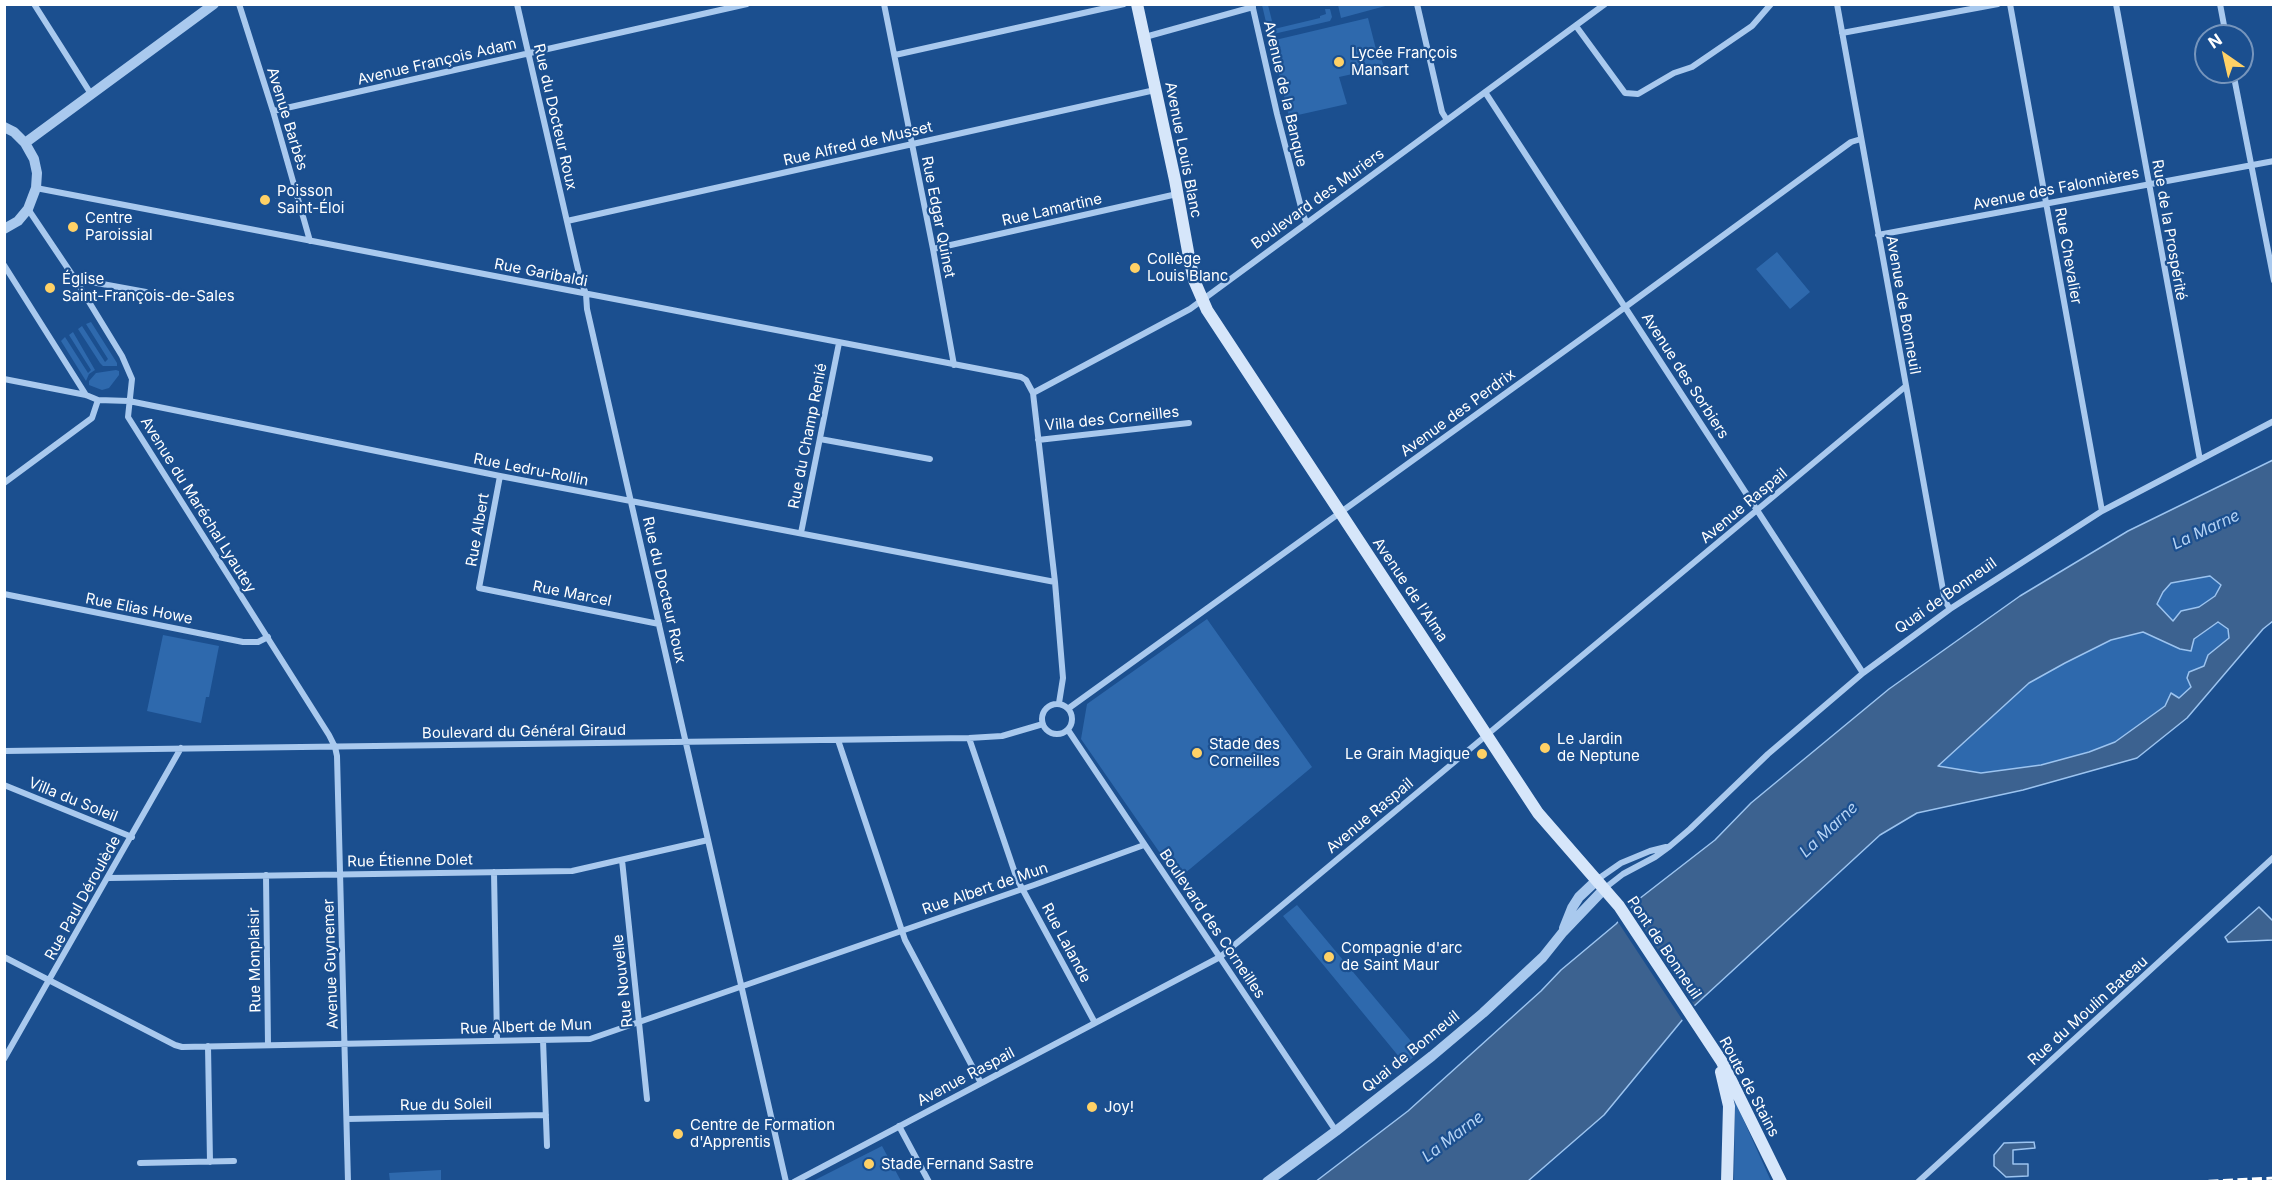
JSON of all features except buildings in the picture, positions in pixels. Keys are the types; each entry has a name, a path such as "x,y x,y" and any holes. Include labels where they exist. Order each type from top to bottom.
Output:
{"main road":[{"name":"Avenue Louis Blanc","path":"1137,4 1194,280 1202,300"},
{"name":"Avenue de l'Alma","path":"1202,300 1539,813 1601,883"},
{"name":"Pont de Bonneuil","path":"1601,883 1619,906 1698,1025"},
{"name":"Route de Stains","path":"1698,1025 1720,1070 1727,1095 1727,1182"},
{"name":"Route de Stains","path":"1698,1025 1722,1062 1781,1182"}],"street":[{"path":"34,4 92,94"},
{"path":"26,143 214,4"},
{"name":"Avenue Barbès","path":"239,4 273,111 310,241"},
{"name":"Rue du Docteur Roux","path":"517,4 586,294 587,309 786,1182"},
{"name":"Avenue François Adam","path":"273,111 747,4"},
{"name":"Rue Edgar Quinet","path":"884,4 954,365"},
{"path":"895,55 1124,4"},
{"path":"1417,4 1442,112 1447,120"},
{"name":"Boulevard des Muriers","path":"1033,393 1190,309 1605,4"},
{"path":"1576,26 1625,93 1638,94 1674,73 1692,67 1752,26 1771,4"},
{"name":"Avenue de Bonneuil","path":"1837,4 1945,601 1950,609"},
{"path":"1842,33 1998,4"},
{"name":"Rue Chevalier","path":"2010,4 2102,512"},
{"name":"Rue de la Prospérité","path":"2116,4 2200,460"},
{"path":"2220,4 2224,24"},
{"path":"1144,37 1252,6"},
{"name":"Avenue de la Banque","path":"1252,6 1277,114 1306,223"},
{"path":"2235,84 2274,281"},
{"name":"Rue Alfred de Musset","path":"567,221 1155,90"},
{"name":"Avenue des Sorbiers","path":"1485,92 1863,673"},
{"path":"4,127 14,132 26,143 34,159 37,173 36,188 28,209 18,221 4,229"},
{"name":"Avenue des Perdrix","path":"1069,708 1851,142 1861,139"},
{"name":"Avenue des Falonnières","path":"1878,235 2274,161"},
{"name":"Rue Garibaldi","path":"36,188 1021,377 1026,380 1033,393"},
{"name":"Rue Lamartine","path":"933,249 1177,194"},
{"name":"Avenue du Maréchal Lyautey","path":"28,209 75,279 122,356 132,379 128,417 268,637 329,735 334,747"},
{"path":"4,265 86,395"},
{"path":"75,279 146,292"},
{"name":"Rue du Champ Renié","path":"801,533 838,343"},
{"name":"Rue Ledru-Rollin","path":"4,379 86,395 98,400 129,401 500,476 1054,582"},
{"name":"Avenue Raspail","path":"794,1182 1220,957 1906,386"},
{"path":"1033,393 1063,678 1059,703"},
{"path":"4,483 92,418 98,400"},
{"name":"Quai de Bonneuil","path":"1601,883 1655,857 1670,846 1690,830 1768,754 1863,673 1950,609 2102,512 2274,421"},
{"name":"Villa des Corneilles","path":"1038,440 1189,423"},
{"path":"820,439 930,459"},
{"name":"Rue Albert","path":"479,588 500,476"},
{"name":"Rue Marcel","path":"479,588 660,624"},
{"name":"Rue Elias Howe","path":"4,594 243,642 258,642 268,637"},
{"path":"1059,703 1069,708 1073,722 1068,730 1059,734 1049,732 1042,719 1045,709 1049,705 1059,703"},
{"name":"Boulevard du Général Giraud","path":"4,751 969,738 1002,736 1043,724"},
{"name":"Boulevard des Corneilles","path":"1068,730 1336,1131"},
{"name":"Rue Lalande","path":"969,738 1017,879 1095,1023"},
{"path":"838,740 905,940 981,1083"},
{"name":"Avenue Guynemer","path":"334,747 337,756 341,875 348,1182"},
{"name":"Rue Paul Déroulède","path":"4,1059 181,748"},
{"name":"Villa du Soleil","path":"4,785 132,837"},
{"name":"Rue Étienne Dolet","path":"109,878 573,871 708,840"},
{"name":"Rue Albert de Mun","path":"4,957 175,1045 590,1039 1144,845"},
{"name":"Quai de Bonneuil","path":"1267,1182 1336,1131 1483,1013 1543,957 1601,883 1620,863 1670,846"},
{"name":"Rue du Moulin Bateau","path":"1918,1182 2274,857"},
{"name":"Rue Nouvelle","path":"622,860 647,1099"},
{"path":"494,872 496,1041"},
{"name":"Rue Monplaisir","path":"266,875 268,1045"},
{"path":"543,1040 547,1146"},
{"path":"208,1046 210,1162"},
{"name":"Rue du Soleil","path":"347,1119 546,1115"},
{"path":"899,1126 928,1182"},
{"path":"140,1163 234,1161"}],"shaded area":[{"path":"1262,5 1268,5 1274,29 1320,18 1326,14 1325,9 1330,9 1332,17 1330,21 1269,35"},
{"path":"1338,5 1364,6 1389,5 1341,18"},
{"path":"1368,18 1378,57 1381,58 1384,67 1339,77 1347,104 1289,117 1271,41"},
{"path":"1777,252 1810,292 1790,309 1756,269"},
{"path":"91,322 117,366 103,366 78,329 82,326 105,362 108,359 86,324"},
{"path":"73,332 95,370 89,374 86,381 61,341 65,337 88,373 91,370 69,335"},
{"path":"119,371 119,375 109,388 102,390 89,385 89,381 96,373"},
{"path":"2210,576 2222,585 2215,596 2199,607 2181,611 2173,621 2157,604 2171,583"},
{"name":"Stade des Corneilles","path":"1207,619 1312,767 1178,879 1081,739 1087,704"},
{"path":"2219,622 2228,629 2229,638 2208,655 2204,666 2187,678 2191,687 2179,699 2165,706 2115,742 2089,752 2041,765 1981,773 1937,766 2029,683 2065,663 2111,640 2143,632 2161,639 2194,639"},
{"path":"163,635 219,646 209,697 206,697 201,723 147,711"},
{"name":"Compagnie d'arc de Saint Maur","path":"1297,905 1420,1052 1405,1064 1283,916"},
{"path":"1735,1101 1771,1181 1734,1182"},
{"name":"Stade Fernand Sastre","path":"882,1146 901,1181 813,1181"},
{"path":"441,1170 441,1181 390,1181 389,1173"}],"water":[{"name":"La Marne","path":"2273,460 2273,621 2263,629 2187,718 2137,758 2023,790 1917,813 1880,835 1693,1007 1604,1115 1528,1181 1315,1182 1408,1111 1541,991 1561,970 1616,924 1639,899 1715,840 1751,803 1889,689 2020,596 2128,531","holes":["2210,576 2221,585 2215,596 2199,607 2181,611 2173,621 2157,604 2171,583","2218,622 2228,629 2229,638 2208,655 2204,666 2189,672 2187,678 2191,687 2179,698 2171,693 2165,706 2115,742 2089,752 2041,765 1981,773 1938,766 2029,683 2065,663 2111,640 2143,632 2180,649 2191,651 2194,639"]},
{"path":"2259,907 2273,921 2273,940 2228,942 2225,937"},
{"path":"2034,1142 2035,1148 2013,1150 2013,1164 2028,1164 2028,1176 2006,1177 1994,1166 1994,1155 2004,1143"}],"pier":[{"path":"1630,907 1696,1008 1685,1024 1616,919"}],"railway":[{"path":"2194,1182 2274,1178"}],"place":[{"name":"Lycée François Mansart","path":"1339,62"},
{"name":"Poisson Saint-Éloi","path":"265,200"},
{"name":"Centre Paroissial","path":"73,227"},
{"name":"Collège Louis Blanc","path":"1135,268"},
{"name":"Église Saint-François-de-Sales","path":"50,288"},
{"name":"Le Jardin de Neptune","path":"1545,748"},
{"name":"Stade des Corneilles","path":"1197,753"},
{"name":"Le Grain Magique","path":"1482,754"},
{"name":"Compagnie d'arc de Saint Maur","path":"1329,957"},
{"name":"Joy!","path":"1092,1107"},
{"name":"Centre de Formation d'Apprentis","path":"678,1134"},
{"name":"Stade Fernand Sastre","path":"869,1164"}]}
